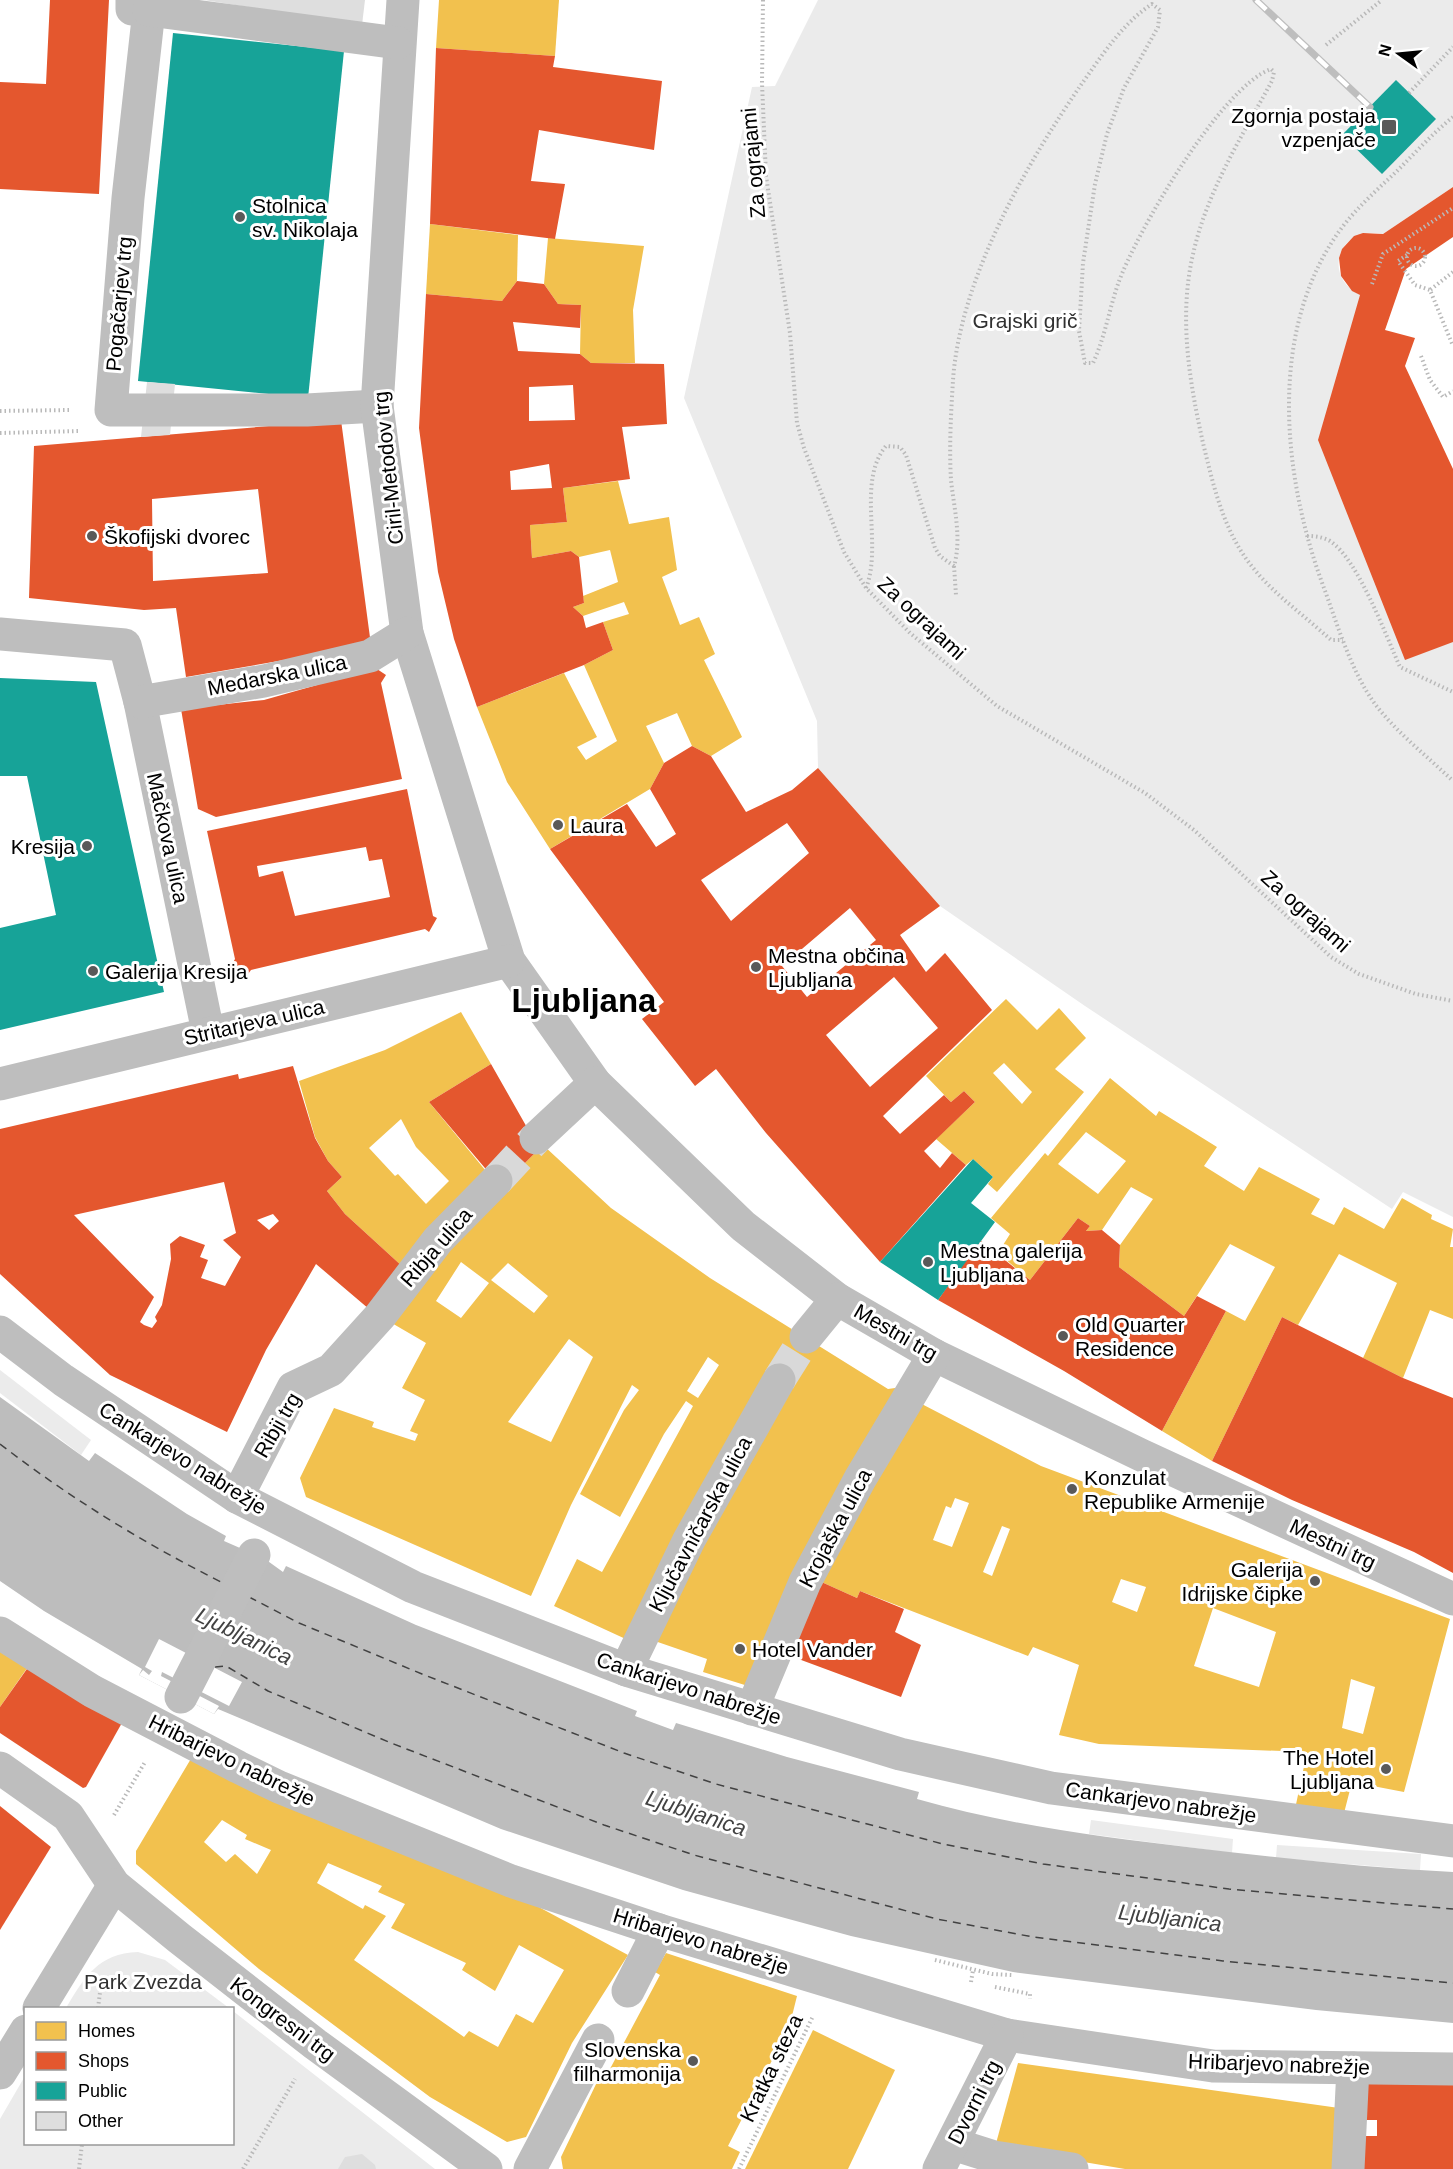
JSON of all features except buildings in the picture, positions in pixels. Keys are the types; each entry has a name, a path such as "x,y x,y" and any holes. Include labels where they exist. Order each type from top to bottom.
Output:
{"street":[{"name":"Ciril-Metodov trg","path":"403,0 398,43 377,406 407,633 488,888"},
{"path":"141,5 398,43"},
{"name":"Pogačarjev trg","path":"111,410 141,5"},
{"path":"111,410 308,410 377,406"},
{"name":"Medarska ulica","path":"140,702 264,681 370,656 407,633"},
{"name":"Mačkova ulica","path":"0,634 125,645 140,702 208,1032"},
{"name":"Mestni trg","path":"488,888 509,962 595,1083 743,1226 837,1299 934,1355 1141,1455 1453,1599"},
{"name":"Stritarjeva ulica","path":"0,1084 208,1032 509,962"},
{"path":"536,1138 595,1083"},
{"name":"Ribja ulica","path":"380,1316 438,1240 496,1181"},
{"path":"806,1337 837,1299"},
{"name":"Ribji trg","path":"237,1497 292,1389 331,1370 380,1316"},
{"name":"Cankarjevo nabrežje","path":"0,1332 63,1380 237,1497 413,1587 626,1670 900,1754 1051,1788 1453,1841"},
{"name":"Krojaška ulica","path":"752,1709 805,1582 860,1479 934,1355"},
{"name":"Ključavničarska ulica","path":"626,1670 689,1540 779,1380"},
{"path":"180,1697 274,1515"},
{"name":"Hribarjevo nabrežje","path":"0,1633 92,1691 279,1787 511,1881 659,1930 1007,2035 1213,2066 1453,2069"},
{"name":"Kongresni trg","path":"0,1767 68,1816 114,1885 315,2044 486,2169"},
{"path":"40,2007 114,1885"},
{"path":"628,1991 659,1930"},
{"path":"0,2073 24,2034"},
{"name":"Dvorni trg","path":"946,2156 1007,2035"},
{"path":"530,2169 598,2040"},
{"path":"1348,2169 1353,2068"},
{"path":"946,2156 994,2157 1072,2169"}],"path":[{"name":"Za ograjami","path":"763,0 762,83 766,176 790,333 797,423 804,448 844,552 866,588 910,633 997,705 1145,793 1194,830 1331,957 1359,974 1416,994 1453,1001"},
{"path":"1326,45 1382,0"},
{"path":"956,595 954,566 959,548 951,478 953,378 963,319 994,235 1038,153 1098,61 1135,16 1152,4 1160,10 1158,27 1124,88 1107,134 1095,184 1081,286 1079,331 1085,363 1093,363 1102,344 1118,284 1143,230 1181,165 1229,103 1261,73 1270,69 1274,72 1272,81 1213,195 1194,249 1186,297 1186,327 1193,398 1212,481 1225,522 1239,548 1255,571 1331,640 1343,640"},
{"path":"1409,93 1453,46"},
{"path":"1453,117 1365,202 1338,234 1316,274 1296,342 1287,416 1296,490 1307,536 1343,640 1375,704 1453,781"},
{"path":"1371,284 1383,254 1453,208"},
{"path":"1404,240 1410,250"},
{"path":"1407,255 1407,261 1411,265 1420,265 1424,260 1421,250 1410,250"},
{"path":"1410,250 1398,261 1415,285 1430,290 1453,346"},
{"path":"1430,290 1453,272"},
{"path":"1420,356 1430,380 1443,397 1453,391"},
{"path":"0,411 43,410"},
{"path":"0,433 109,429 111,410"},
{"path":"866,588 872,573 874,555 871,515 876,469 881,452 886,446 900,447 906,455 936,548 940,556 954,566"},
{"path":"1307,536 1319,536 1331,542 1343,554 1365,588 1400,667 1453,692"},
{"path":"125,1796 147,1759"},
{"path":"934,1960 973,1970 1012,1975"},
{"path":"971,1982 973,1970"},
{"name":"Kratka steza","path":"739,2169 830,1981"},
{"path":"989,1986 1027,1994"},
{"path":"243,2169 315,2044"},
{"path":"79,2169 82,2145"}],"green space":[{"name":"Grajski grič","path":"818,0 1453,0 1453,187 1383,234 1368,233 1355,237 1346,244 1340,254 1339,265 1341,276 1348,286 1360,295 1453,642 1453,1217 1403,1192 1392,1209 1085,1006 940,906 818,768 817,721 684,398 752,87 775,86"},
{"path":"0,1370 91,1440 81,1455 0,1393"},
{"path":"1091,1820 1233,1839 1232,1853 1089,1834"},
{"path":"1277,1845 1421,1854 1420,1870 1276,1858"},
{"name":"Park Zvezda","path":"138,1952 165,1960 228,2007 67,2007 86,1977 94,1969 102,1962 124,1953"},
{"name":"Park Zvezda","path":"234,2012 435,2169 0,2169 0,2119 24,2078 24,2145 234,2145"}],"water":[{"name":"Ljubljanica","path":"0,1397 89,1461 95,1453 187,1514 226,1536 224,1541 265,1559 283,1572 286,1566 416,1625 637,1711 635,1716 673,1730 676,1723 787,1757 919,1792 917,1799 1020,1823 1125,1839 1260,1855 1453,1872 1453,2023 1316,2010 1013,1972 851,1936 683,1890 501,1829 218,1709 214,1714 139,1675 142,1669 44,1611 0,1581"}],"pier":[{"path":"159,1639 242,1682 229,1706 162,1672 161,1676 219,1706 214,1714 139,1675 143,1670 149,1675 152,1671 145,1667"}],"ferry route":[{"path":"0,1444 53,1483 107,1518 221,1582"},
{"path":"249,1597 299,1623 624,1753 716,1784 943,1844 1043,1864 1229,1889 1453,1909"},
{"path":"215,1667 226,1666 268,1691 391,1743 604,1825 694,1855 937,1919 1033,1937 1223,1961 1453,1983"}],"tunnel":[{"path":"496,1181 536,1138"},
{"path":"779,1380 806,1337"}],"railway":[{"path":"1256,0 1370,107"}],"place":[{"name":"Zgornja postaja vzpenjače","path":"1389,127"},
{"name":"Stolnica sv. Nikolaja","path":"240,217"},
{"name":"Škofijski dvorec","path":"92,536"},
{"name":"Laura","path":"558,825"},
{"name":"Kresija","path":"87,846"},
{"name":"Mestna občina Ljubljana","path":"756,967"},
{"name":"Galerija Kresija","path":"93,971"},
{"name":"Mestna galerija Ljubljana","path":"928,1262"},
{"name":"Old Quarter Residence","path":"1063,1336"},
{"name":"Konzulat Republike Armenije","path":"1072,1489"},
{"name":"Galerija Idrijske čipke","path":"1315,1581"},
{"name":"Hotel Vander","path":"740,1649"},
{"name":"The Hotel Ljubljana","path":"1386,1769"},
{"name":"Slovenska filharmonija","path":"693,2061"}],"district":[{"name":"Ljubljana","path":"584,1000"}]}
